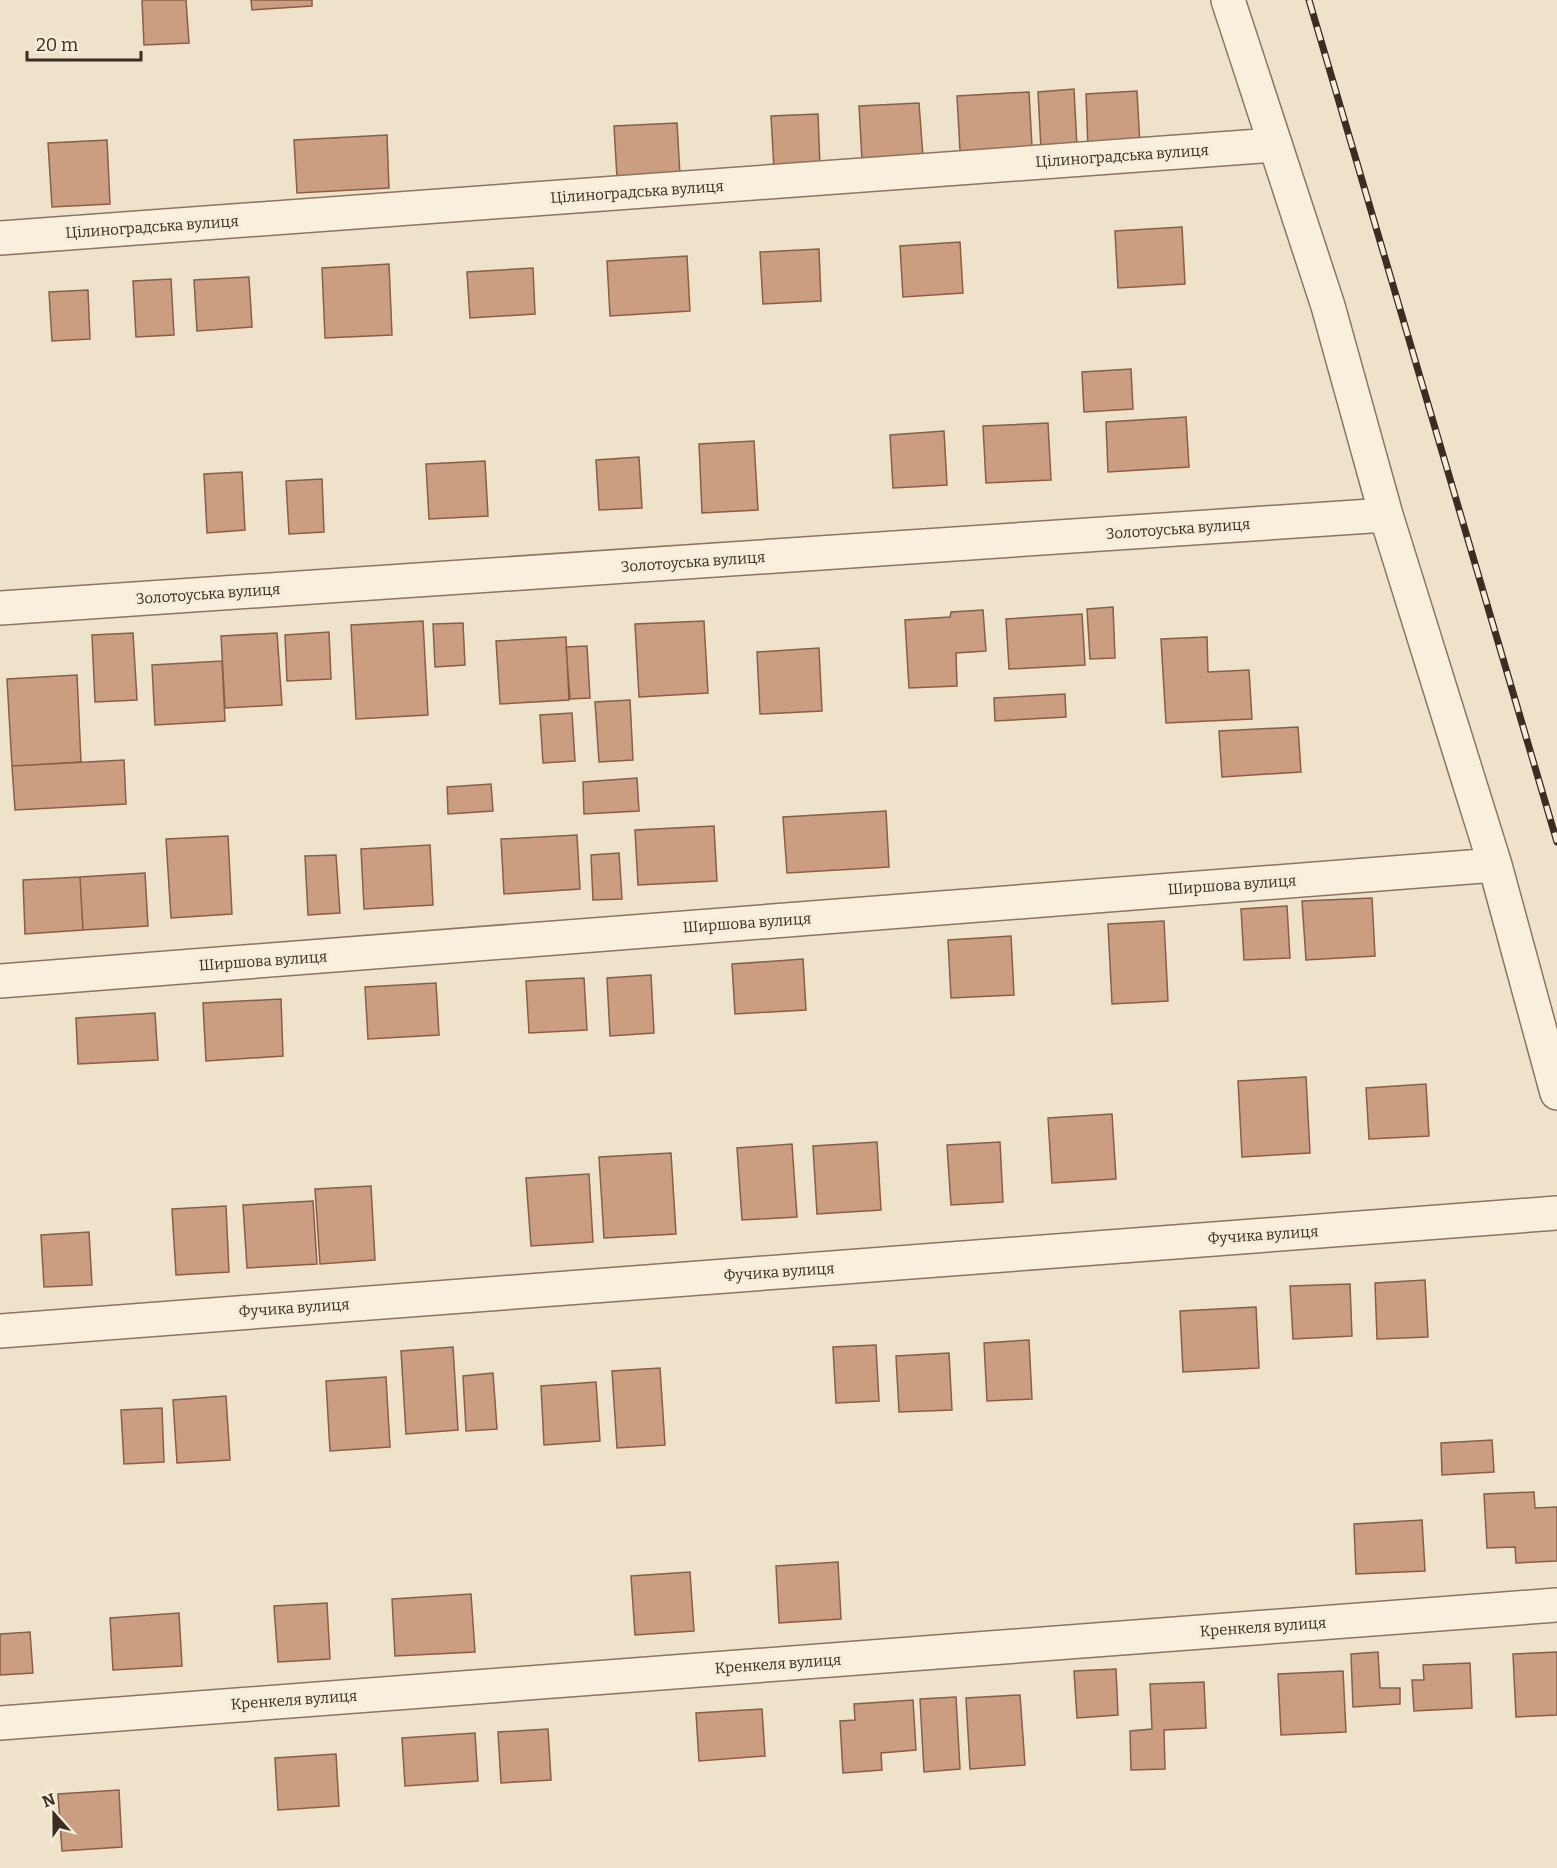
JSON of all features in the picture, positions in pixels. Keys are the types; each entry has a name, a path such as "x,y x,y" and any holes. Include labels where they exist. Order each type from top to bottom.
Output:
{"street":[{"path":"1228,0 1328,306 1386,515 1495,865 1557,1093"},
{"name":"Цілиноградська вулиця","path":"0,238 1274,146"},
{"name":"Золотоуська вулиця","path":"0,608 1386,515"},
{"name":"Ширшова вулиця","path":"0,981 1495,865"},
{"name":"Фучика вулиця","path":"0,1331 1557,1213"},
{"name":"Кренкеля вулиця","path":"0,1723 1557,1605"}],"building":[{"path":"142,0 186,0 189,43 144,45"},
{"path":"251,0 312,0 312,6 252,10"},
{"path":"1074,89 1077,147 1041,149 1038,92"},
{"path":"1137,91 1140,146 1088,149 1086,94"},
{"path":"1029,92 1032,147 960,151 957,96"},
{"path":"919,103 923,157 862,160 859,106"},
{"path":"818,114 820,167 774,169 771,116"},
{"path":"677,123 680,175 617,178 614,126"},
{"path":"387,135 389,188 297,193 294,140"},
{"path":"107,140 110,204 52,207 48,143"},
{"path":"1182,227 1185,284 1118,288 1115,231"},
{"path":"960,242 963,293 903,297 900,246"},
{"path":"819,249 821,301 763,304 760,252"},
{"path":"687,256 690,311 610,316 607,261"},
{"path":"389,264 392,335 325,338 322,268"},
{"path":"533,268 535,314 470,318 467,272"},
{"path":"249,277 252,327 197,331 194,280"},
{"path":"171,279 174,335 136,337 133,281"},
{"path":"88,290 90,339 52,341 49,292"},
{"path":"1131,369 1133,409 1084,412 1082,372"},
{"path":"1186,417 1189,467 1108,472 1106,422"},
{"path":"1048,423 1051,480 986,483 983,426"},
{"path":"944,431 947,485 893,488 890,435"},
{"path":"754,441 758,510 702,513 699,444"},
{"path":"639,457 642,508 599,510 596,460"},
{"path":"485,461 488,516 429,519 426,464"},
{"path":"242,472 245,530 207,533 204,474"},
{"path":"322,479 324,532 289,534 286,481"},
{"path":"1113,607 1115,658 1090,659 1087,609"},
{"path":"983,610 986,651 956,653 957,686 909,688 905,620 950,617 951,612"},
{"path":"1082,614 1085,665 1009,669 1006,619"},
{"path":"423,621 428,715 356,719 351,625"},
{"path":"704,621 708,693 639,697 635,624"},
{"path":"463,623 465,665 435,667 433,624"},
{"path":"329,632 331,679 287,681 285,635"},
{"path":"133,633 137,700 95,702 92,635"},
{"path":"277,633 282,705 225,708 221,636"},
{"path":"566,637 569,700 500,704 496,641"},
{"path":"1207,637 1208,672 1249,670 1252,719 1166,723 1161,639"},
{"path":"587,646 590,698 570,699 566,647"},
{"path":"819,648 822,711 760,714 757,652"},
{"path":"222,661 225,721 155,725 152,665"},
{"path":"77,675 81,762 12,766 7,679"},
{"path":"1065,694 1066,717 995,721 994,698"},
{"path":"630,700 633,760 599,762 595,702"},
{"path":"572,713 575,761 543,763 540,715"},
{"path":"1298,727 1301,772 1222,777 1219,731"},
{"path":"124,760 126,804 15,810 12,766"},
{"path":"637,778 639,811 584,814 583,782"},
{"path":"491,784 493,811 448,814 447,787"},
{"path":"886,811 889,867 787,873 783,817"},
{"path":"714,826 717,881 638,885 635,830"},
{"path":"577,835 580,889 504,894 501,839"},
{"path":"228,836 232,914 171,918 166,839"},
{"path":"430,845 433,905 364,909 361,849"},
{"path":"619,853 622,899 593,900 591,855"},
{"path":"336,855 340,913 308,915 305,856"},
{"path":"145,873 148,926 83,930 80,877"},
{"path":"80,877 83,930 25,934 23,880"},
{"path":"1372,898 1375,956 1306,960 1302,901"},
{"path":"1287,906 1290,958 1244,960 1241,909"},
{"path":"1164,921 1168,1001 1112,1004 1108,924"},
{"path":"1011,936 1014,995 951,998 948,940"},
{"path":"803,959 806,1010 735,1014 732,964"},
{"path":"651,975 654,1033 610,1036 607,978"},
{"path":"584,978 587,1030 529,1033 526,981"},
{"path":"436,983 439,1035 368,1039 365,987"},
{"path":"281,999 283,1056 206,1061 203,1003"},
{"path":"155,1013 158,1060 78,1064 76,1018"},
{"path":"1306,1077 1310,1153 1242,1157 1238,1081"},
{"path":"1426,1084 1429,1136 1369,1139 1366,1088"},
{"path":"1112,1114 1116,1179 1052,1183 1048,1118"},
{"path":"877,1142 881,1210 817,1214 813,1146"},
{"path":"1000,1142 1003,1202 951,1205 947,1145"},
{"path":"792,1144 797,1217 742,1220 737,1148"},
{"path":"671,1153 676,1234 604,1238 599,1157"},
{"path":"589,1174 593,1242 531,1246 526,1178"},
{"path":"371,1186 375,1260 320,1264 315,1189"},
{"path":"313,1201 317,1264 247,1268 243,1205"},
{"path":"226,1206 229,1272 176,1275 172,1209"},
{"path":"89,1232 92,1285 44,1287 41,1235"},
{"path":"1425,1280 1428,1337 1377,1339 1375,1283"},
{"path":"1350,1284 1352,1336 1293,1339 1290,1286"},
{"path":"1256,1307 1259,1368 1183,1372 1180,1311"},
{"path":"1029,1340 1032,1399 987,1401 984,1343"},
{"path":"876,1345 879,1401 836,1403 833,1347"},
{"path":"453,1347 458,1430 406,1434 401,1351"},
{"path":"949,1353 952,1410 899,1412 896,1356"},
{"path":"660,1368 665,1445 617,1448 612,1371"},
{"path":"493,1373 497,1429 466,1431 463,1376"},
{"path":"386,1377 390,1447 330,1451 326,1381"},
{"path":"596,1382 600,1441 544,1445 541,1386"},
{"path":"226,1396 230,1460 177,1463 173,1400"},
{"path":"162,1408 164,1462 124,1464 121,1410"},
{"path":"1492,1440 1494,1472 1442,1475 1441,1443"},
{"path":"1534,1492 1535,1508 1557,1507 1557,1561 1516,1563 1515,1547 1487,1548 1484,1494"},
{"path":"1422,1520 1425,1571 1356,1574 1354,1524"},
{"path":"838,1562 841,1619 779,1623 776,1566"},
{"path":"690,1572 694,1631 635,1635 631,1576"},
{"path":"471,1594 475,1652 395,1656 392,1599"},
{"path":"327,1603 330,1659 278,1662 274,1606"},
{"path":"179,1613 182,1666 113,1670 110,1618"},
{"path":"30,1632 33,1673 0,1675 0,1634"},
{"path":"1378,1652 1380,1688 1400,1688 1400,1704 1353,1707 1351,1654"},
{"path":"1557,1652 1557,1715 1516,1717 1513,1654"},
{"path":"1470,1663 1472,1708 1414,1711 1412,1680 1424,1680 1423,1665"},
{"path":"1116,1669 1118,1715 1077,1718 1074,1671"},
{"path":"1343,1671 1346,1732 1281,1735 1278,1674"},
{"path":"1204,1682 1206,1728 1164,1730 1165,1769 1131,1770 1130,1731 1152,1729 1150,1684"},
{"path":"1020,1695 1025,1765 970,1769 966,1698"},
{"path":"956,1697 960,1769 924,1772 920,1699"},
{"path":"913,1700 916,1750 881,1753 882,1770 843,1773 840,1721 855,1720 854,1704"},
{"path":"762,1709 765,1756 699,1761 696,1713"},
{"path":"548,1729 551,1780 501,1783 498,1732"},
{"path":"475,1733 478,1781 405,1786 402,1738"},
{"path":"336,1754 339,1806 278,1810 275,1758"},
{"path":"119,1790 122,1847 62,1851 58,1794"}],"railway":[{"path":"1309,0 1557,842"}]}
